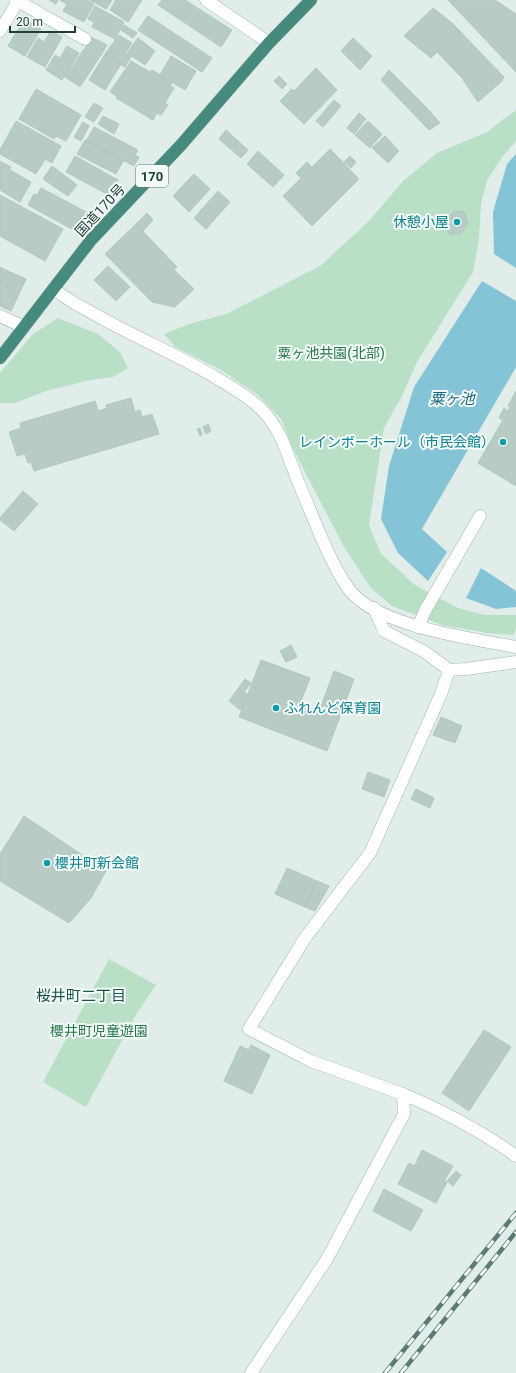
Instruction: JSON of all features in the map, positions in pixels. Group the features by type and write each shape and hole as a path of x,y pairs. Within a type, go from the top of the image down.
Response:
{"highway":[{"name":"国道170号","path":"0,358 91,240 182,145 269,43 311,0"}],"street":[{"path":"206,0 269,43"},
{"path":"0,31 17,1 85,39"},
{"path":"54,289 63,297 237,390 261,409 275,428 324,543 349,589 361,601 418,627 458,637 516,647"},
{"path":"0,316 24,327"},
{"path":"418,627 480,516"},
{"path":"374,608 384,631 425,652 450,670 516,662"},
{"path":"450,670 441,694 370,853 305,938 249,1029 311,1062 403,1094 426,1104 489,1136 516,1156"},
{"path":"251,1373 327,1259 404,1114 403,1094"}],"green space":[{"name":"粟ヶ池共園(北部)","path":"516,110 516,141 503,156 487,180 481,204 479,239 473,272 417,362 402,396 384,428 369,525 381,554 415,585 458,608 485,615 516,615 516,629 513,635 487,633 442,625 392,606 370,587 343,545 292,447 281,419 258,395 221,370 175,347 164,334 189,324 226,314 320,266 367,223 403,181 437,153 487,132"},
{"path":"58,318 98,334 120,352 128,368 113,377 90,380 46,391 15,403 0,403 0,373 33,334"},
{"name":"櫻井町児童遊園","path":"109,959 156,985 137,1013 86,1107 43,1082"}],"water":[{"path":"516,154 516,268 494,254 493,212 507,164"},
{"name":"粟ヶ池","path":"482,281 516,301 516,367 422,529 447,552 428,581 398,553 381,519 389,466 414,387"},
{"path":"481,568 516,591 516,607 496,609 466,598"}],"building":[{"path":"49,0 58,0 56,4"},
{"path":"60,0 87,0 94,4 84,22 63,11 67,4"},
{"path":"90,0 112,0 106,9"},
{"path":"116,0 142,0 128,22 110,10"},
{"path":"162,0 185,0 232,30 221,47 158,5"},
{"path":"448,0 495,0 516,14 516,72"},
{"path":"95,6 124,22 115,39 92,27 94,22 88,19"},
{"path":"433,8 452,23 504,77 501,82 478,102 462,78 437,52 431,58 404,36"},
{"path":"148,16 212,58 202,72 138,30"},
{"path":"24,19 41,29 25,56 8,46"},
{"path":"124,25 137,33 133,38 121,30"},
{"path":"51,31 62,37 45,67 27,57 38,38 44,42"},
{"path":"119,35 132,43 125,53 131,57 125,67 105,54"},
{"path":"91,37 107,45 100,57 85,49"},
{"path":"138,38 155,51 145,65 127,53"},
{"path":"353,38 372,56 360,70 341,51"},
{"path":"67,46 79,53 62,80 46,70 55,55 60,58"},
{"path":"84,49 99,58 80,87 65,77"},
{"path":"105,54 121,64 105,90 89,80"},
{"path":"171,56 196,71 185,90 160,75"},
{"path":"131,61 150,72 152,70 172,82 170,86 174,88 165,103 168,105 161,115 157,113 153,120 116,98 117,96 110,92"},
{"path":"316,68 337,90 304,124 280,101 292,89 294,91"},
{"path":"389,70 440,123 429,130 381,80"},
{"path":"279,76 287,84 282,89 274,81"},
{"path":"36,89 81,115 66,141 56,136 54,139 19,119"},
{"path":"334,100 341,106 323,127 316,121"},
{"path":"94,103 103,108 94,122 85,117"},
{"path":"359,113 366,119 354,134 347,128"},
{"path":"103,116 119,124 114,134 98,124"},
{"path":"16,121 61,146 52,163 45,159 36,174 0,154 0,150"},
{"path":"368,121 382,134 370,148 355,135"},
{"path":"83,122 89,126 81,141 74,137"},
{"path":"94,127 138,150 135,155 139,157 134,166 86,141"},
{"path":"226,130 248,150 241,158 219,139"},
{"path":"385,136 399,151 388,163 372,148"},
{"path":"85,140 123,161 116,174 77,154"},
{"path":"330,149 359,179 312,226 283,196 301,178 296,173 307,162 312,167"},
{"path":"258,151 284,175 273,187 247,164"},
{"path":"75,156 118,180 109,195 66,172"},
{"path":"350,156 356,162 351,168 344,162"},
{"path":"0,161 11,167 10,170 31,182 20,202 0,190"},
{"path":"52,166 77,185 68,196 43,179"},
{"path":"194,174 210,189 189,212 173,196"},
{"path":"41,188 88,213 77,232 28,205 34,194 37,195"},
{"path":"218,191 230,202 206,229 194,218"},
{"path":"0,195 63,229 45,261 0,236"},
{"name":"休憩小屋","path":"464,211 468,223 462,233 450,235 445,221 453,212"},
{"path":"147,213 153,220 143,231 136,224"},
{"path":"136,224 177,267 174,270 194,289 175,307 152,302 105,254"},
{"path":"108,266 130,287 116,301 94,280"},
{"path":"0,267 8,271 0,285"},
{"path":"8,271 26,279 11,311 0,306 0,285"},
{"name":"レインボーホール（市民会館）","path":"516,391 516,486 478,463 503,420 499,418 504,408 508,411 510,407 508,406"},
{"path":"131,398 135,412 140,410 142,417 152,414 159,434 34,471 31,462 28,463 25,454 17,456 9,432 21,428 20,423 95,401 98,411 107,408 106,405"},
{"path":"208,424 211,431 206,434 203,427"},
{"path":"200,428 202,435 200,436 197,429"},
{"path":"23,491 38,504 14,531 0,520 0,518"},
{"path":"291,645 297,657 286,662 280,651"},
{"name":"ふれんど保育園","path":"261,660 310,678 300,704 319,712 334,671 354,679 327,751 239,717"},
{"path":"245,679 251,683 234,705 229,701"},
{"path":"244,692 247,694 241,710 235,706"},
{"path":"441,717 462,726 455,743 433,735"},
{"path":"368,772 390,780 384,797 362,789"},
{"path":"416,789 434,798 430,808 411,799"},
{"name":"櫻井町新会館","path":"24,816 106,871 91,898 69,923 0,881 0,854"},
{"path":"287,868 317,881 305,907 275,894"},
{"path":"317,881 329,886 315,911 305,907"},
{"path":"484,1030 511,1047 469,1111 442,1093"},
{"path":"251,1045 270,1055 252,1094 224,1081 240,1046 249,1050"},
{"path":"422,1150 453,1166 445,1180 415,1165"},
{"path":"409,1163 447,1182 436,1203 398,1184"},
{"path":"456,1171 461,1175 453,1186 447,1181"},
{"path":"384,1189 423,1210 411,1231 373,1211"}],"railway":[{"path":"385,1373 516,1213"},
{"path":"401,1373 516,1232"}],"place":[{"name":"休憩小屋","path":"457,222"},
{"name":"レインボーホール（市民会館）","path":"503,442"},
{"name":"ふれんど保育園","path":"276,708"},
{"name":"櫻井町新会館","path":"47,863"}],"district":[{"name":"桜井町二丁目","path":"81,996"}]}
